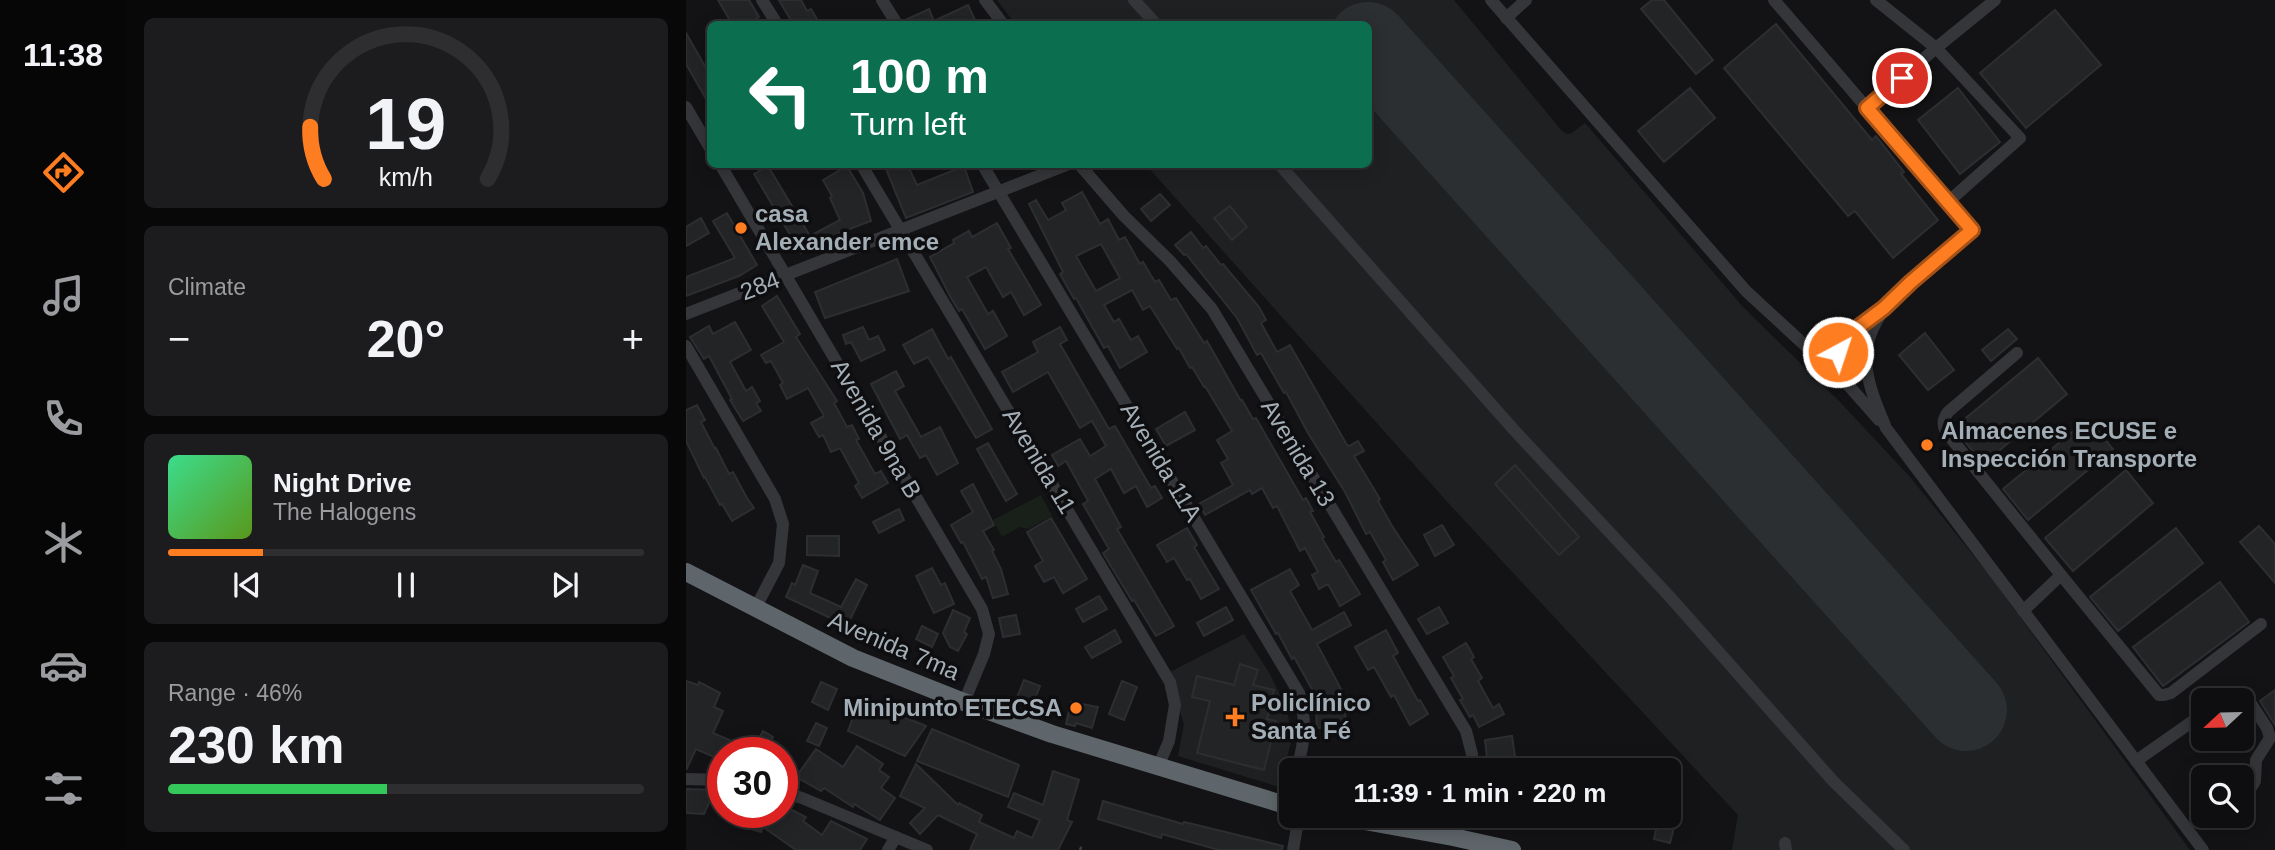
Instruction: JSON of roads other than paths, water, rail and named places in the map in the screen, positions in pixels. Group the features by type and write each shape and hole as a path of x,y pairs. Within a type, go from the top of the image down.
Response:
{"highway":[{"name":"Avenida 7ma","path":"686,572 853,658 964,702 1052,734 1279,800"},
{"path":"1404,828 1512,850"}],"street":[{"path":"762,0 775,21"},
{"path":"882,0 895,21"},
{"path":"985,0 1001,21"},
{"path":"1134,0 1153,21"},
{"path":"1491,0 1746,291 1849,386 1885,428 2203,850"},
{"path":"1506,18 1526,0"},
{"path":"1774,0 1972,230 1884,308 1844,338 1838,352 1849,386"},
{"path":"1876,0 1936,48 2020,138 1948,202"},
{"path":"1867,108 1994,0"},
{"path":"686,107 707,143"},
{"name":"Avenida 9na B","path":"722,168 982,609 989,634 984,654 964,702"},
{"name":"Avenida 11","path":"863,168 1170,682 1175,705 1168,741 1158,767"},
{"name":"Avenida 11A","path":"984,168 1298,693 1305,718 1300,758"},
{"name":"284","path":"686,314 1059,168"},
{"name":"Avenida 13","path":"1082,168 1212,309 1466,731 1472,758"},
{"path":"1283,168 1496,410 1670,597 1833,781 1904,850"},
{"path":"1884,308 1871,333 1866,359 1871,392 1885,428"},
{"path":"686,346 775,499 783,524 779,563 755,609"},
{"path":"2017,353 1948,412 1943,426 2159,695 2171,693 2261,624"},
{"path":"2022,611 2061,575"},
{"path":"2254,709 2269,733 2268,743 2256,760 2254,783"},
{"path":"2136,761 2191,722"},
{"path":"686,779 707,780"},
{"path":"798,797 927,850"},
{"path":"1293,828 1293,850"},
{"path":"1453,837 1456,828"},
{"path":"888,850 896,837"}],"place":[{"name":"casa Alexander emce","path":"741,228"},
{"name":"Almacenes ECUSE e Inspección Transporte","path":"1927,445"},
{"name":"Minipunto ETECSA","path":"1076,708"},
{"name":"Policlínico Santa Fé","path":"1235,717"}]}
